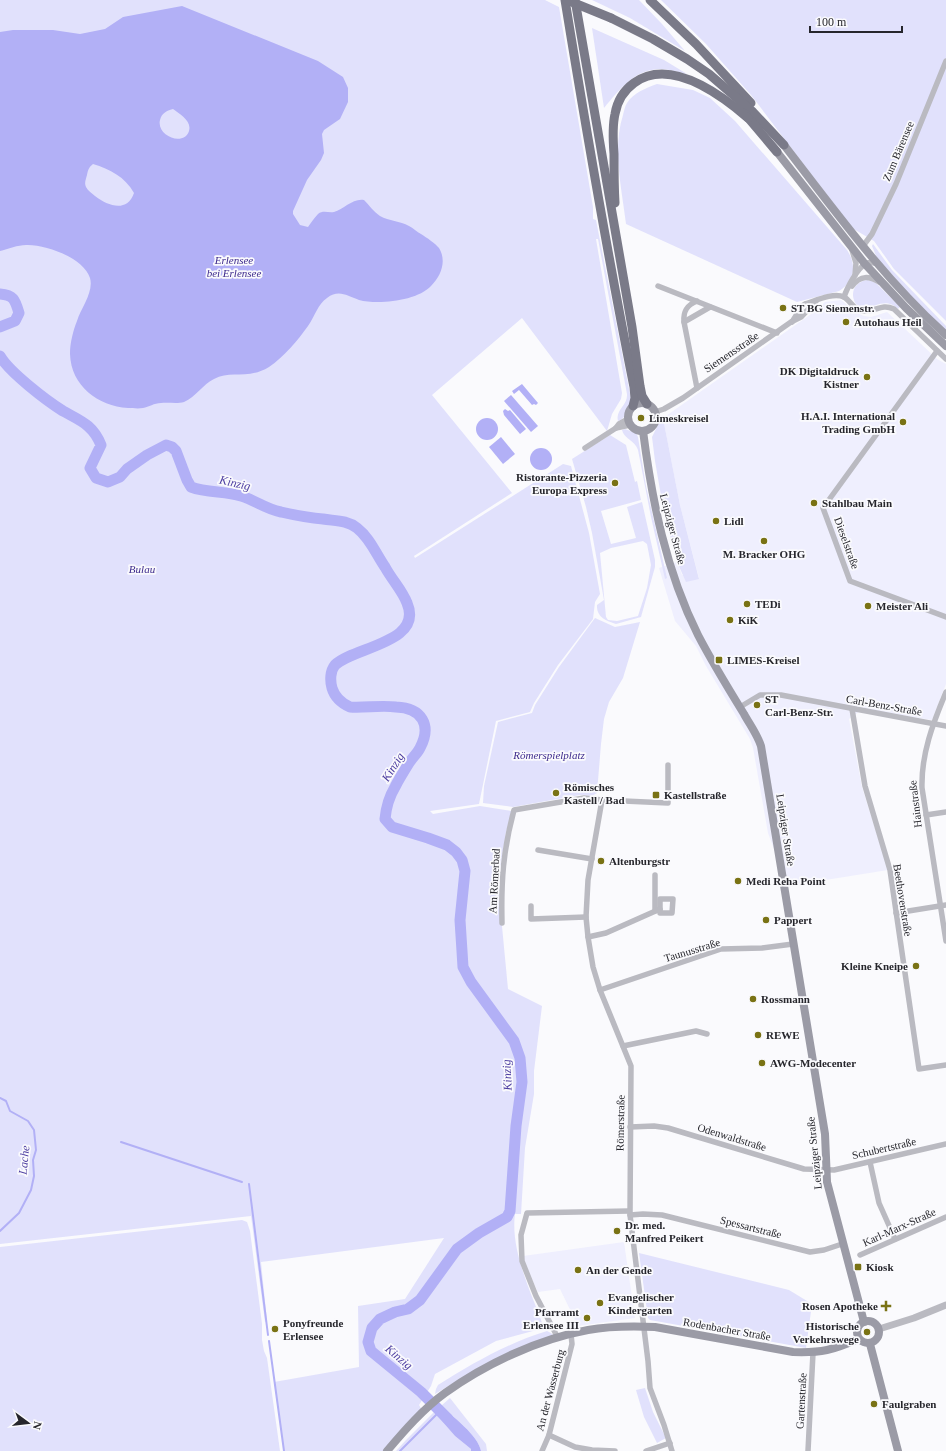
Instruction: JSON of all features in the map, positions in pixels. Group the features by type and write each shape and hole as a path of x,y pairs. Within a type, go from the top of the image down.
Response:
{"highway":[{"path":"566,0 611,18 653,39 697,66 738,98 784,144"},
{"path":"566,0 586,127 616,299 634,387 634,406"},
{"path":"575,0 632,327 641,391 647,404"},
{"path":"650,0 730,79 784,144"},
{"path":"670,50 732,100 776,152"},
{"path":"617,242 614,186 614,124 620,98 628,88 649,75 662,74 678,77 695,82 715,92 748,118"}],"main road":[{"path":"784,144 878,264 913,304 946,335"},
{"path":"776,152 865,264 906,308 946,346"},
{"path":"640,403 647,404 652,407 655,412 656,416 654,424 649,429 643,431 635,430 629,422 628,412 640,403"},
{"name":"Leipziger Straße","path":"643,431 651,487 659,527 680,594 705,648 758,737 762,751 825,1134 827,1182 842,1244 864,1322"},
{"path":"868,1321 874,1323 879,1329 879,1336 877,1340 870,1344 863,1343 858,1339 857,1329 861,1323 868,1321"},
{"name":"Rodenbacher Straße","path":"387,1451 422,1414 445,1394 502,1360 530,1347 571,1334 589,1330 632,1326 718,1338 793,1352 813,1352 839,1348 858,1339"},
{"path":"870,1344 898,1451"}],"street":[{"name":"Zum Bärensee","path":"863,246 872,234 896,184 946,60"},
{"path":"848,241 863,246 865,264"},
{"path":"848,241 856,263 854,277"},
{"path":"844,297 854,277 865,264 870,262 878,264"},
{"path":"844,297 856,282 865,277 873,278 885,286"},
{"name":"Siemensstraße","path":"658,286 777,333"},
{"name":"Siemensstraße","path":"655,412 676,402 791,322 802,317 816,300 832,296 844,297"},
{"path":"844,297 856,308 862,311 869,311 884,306 894,309 946,359"},
{"path":"697,301 686,308 684,313 684,322 710,307"},
{"name":"Siemensstraße","path":"684,322 697,388"},
{"name":"Dieselstraße","path":"937,351 823,508 850,581 946,617"},
{"path":"585,448 620,424 629,422"},
{"name":"Hainstraße","path":"946,692 932,724 924,756 922,776 926,815 943,905 946,941"},
{"name":"Carl-Benz-Straße","path":"740,708 760,695 781,695 946,726"},
{"name":"Beethovenstraße","path":"852,709 865,786 890,870 919,1069 946,1065"},
{"path":"602,800 668,803 668,764"},
{"name":"Am Römerbad","path":"502,923 502,870 506,838 514,810 584,798 602,800"},
{"name":"Römerstraße","path":"602,800 588,880 586,917 588,937 591,960 600,990 631,1066 630,1213 650,1388 672,1451"},
{"path":"926,815 946,812"},
{"path":"538,850 592,859"},
{"path":"588,937 606,933 657,910 655,875"},
{"path":"896,913 943,905"},
{"path":"531,906 531,919 586,917"},
{"name":"Taunusstraße","path":"600,990 721,949 762,948 793,944"},
{"path":"623,1046 696,1031 708,1034"},
{"name":"Odenwaldstraße","path":"630,1127 654,1126 668,1128 804,1169 827,1170"},
{"name":"Schubertstraße","path":"827,1170 870,1162 946,1144"},
{"path":"870,1162 879,1203 895,1239"},
{"path":"558,1338 536,1296 522,1261 520,1235 527,1213 630,1213"},
{"name":"Spessartstraße","path":"630,1213 662,1215 810,1252 824,1250 842,1244"},
{"name":"Karl-Marx-Straße","path":"860,1255 946,1217"},
{"path":"879,1329 914,1318 946,1305"},
{"name":"An der Wasserburg","path":"542,1451 549,1435 572,1344 571,1334"},
{"name":"Gartenstraße","path":"808,1451 813,1352"},
{"path":"549,1435 575,1447 592,1450 615,1451"},
{"path":"646,1451 670,1443"}],"shaded area":[{"path":"841,300 857,313 864,316 871,317 887,312 937,359 946,364 946,684 932,720 863,709 849,719 862,787 888,870 788,886 768,833 753,748 750,739 706,666 696,646 675,621 659,568 677,562 682,575 699,578 680,505 663,418 814,312 825,302"},
{"path":"624,1242 635,1318 578,1326 560,1289 538,1292 523,1261 523,1256"}],"green space":[{"name":"Erlensee bei Erlensee","path":"0,0 545,0 559,7 593,207 593,219 596,220 632,404 625,416 618,421 618,414 626,401 627,394 598,239 596,239 622,393 621,399 612,414 607,431 522,318 432,395 512,493 414,556 415,558 563,464 571,466 589,533 600,594 595,602 593,619 558,665 530,712 496,721 479,804 430,811 433,814 480,806 512,811 506,832 500,869 499,895 508,989 542,1006 534,1071 534,1094 525,1148 521,1214 515,1214 514,1228 523,1272 544,1328 496,1341 435,1374 431,1386 419,1405 422,1410 383,1451 284,1451 274,1382 359,1367 358,1306 405,1299 444,1238 261,1262 267,1321 265,1322 251,1216 0,1244"},
{"path":"592,0 639,0 685,51 630,18"},
{"path":"661,0 946,0 946,321 894,269 874,241 852,228 751,95 706,44"},
{"path":"592,28 664,60 687,74 659,69 642,73 621,88 604,108"},
{"path":"657,84 693,90 710,98 735,121 847,250 852,261 853,272 851,278 844,287 839,291 797,302 626,224 618,156 620,128 625,107 630,99 640,91"},
{"path":"873,244 892,270 946,326 946,331 915,301 877,258 872,246"},
{"path":"868,280 875,282 900,307 898,309 887,303 867,307 861,307 856,304 853,296 854,288 863,281"},
{"path":"663,418 680,505 699,579 686,582 677,562 664,513 655,461 652,437"},
{"path":"625,429 636,433 638,437 646,486 667,578 665,579 638,450 635,444 623,433 622,430"},
{"path":"610,435 626,445 641,500 601,511 611,544 636,538 627,507 642,502 655,560 655,567 641,617 616,624 605,620 598,613 597,605 604,600 592,533 572,459","holes":["643,541 647,544 651,565 647,588 638,616 617,621 608,620 606,617 600,553 611,548"]},
{"name":"Römerspielplatz","path":"595,618 615,627 640,622 623,678 609,702 604,719 597,793 592,796 580,795 513,807 483,803 484,786 498,722 532,713 535,705 559,667"},
{"path":"242,1220 247,1222 250,1231 262,1324 262,1340 267,1358 280,1451 0,1451 0,1247"},
{"path":"639,1253 789,1290 812,1304 806,1348 650,1320 648,1318"},
{"path":"547,1331 553,1335 472,1372 435,1394 438,1385 478,1361 518,1341"},
{"path":"645,1388 653,1412 666,1438 657,1443 644,1417 636,1390"},
{"path":"450,1398 486,1444 487,1451 481,1451 479,1445 470,1433 441,1406"},
{"path":"434,1412 455,1436 471,1449 471,1451 396,1451 406,1440"}],"water":[{"path":"182,6 318,61 343,77 348,88 348,102 340,119 324,130 322,134 324,153 307,180 293,214 300,225 308,227 320,213 338,211 352,202 364,200 380,216 409,226 439,248 443,258 443,263 438,278 435,282 425,291 417,295 386,302 359,300 343,294 331,295 321,304 308,326 295,342 269,367 254,373 220,376 210,381 184,402 158,403 141,408 128,408 106,403 88,392 75,376 70,354 74,329 90,289 90,278 86,271 80,264 72,259 43,247 23,245 0,251 0,32 13,30 53,30 80,34 105,29 123,17","holes":["173,109 185,118 189,124 189,131 186,136 182,138 171,138 162,131 160,126 160,120 163,114","93,164 111,171 126,182 134,193 127,203 117,206 111,205 100,200 88,190 85,186 85,181 89,169"]},
{"path":"522,384 538,403 536,405 532,405 519,390 514,394 512,391"},
{"path":"511,395 538,426 531,432 504,401"},
{"path":"505,409 508,411 510,410 526,429 520,434 504,415 503,411"},
{"path":"487,418 495,421 498,429 495,437 487,440 479,437 476,429 479,421"},
{"path":"501,437 515,454 503,464 489,447"},
{"path":"541,448 549,451 552,459 549,467 541,470 533,467 530,459 533,451"},
{"path":"441,1406 470,1433 479,1445 481,1451 471,1451 471,1449 455,1436 434,1412"}],"waterway":[{"name":"Kinzig","path":"0,294 11,297 19,313 15,321 0,327"},
{"name":"Kinzig","path":"0,356 11,370 29,386 63,411 86,424 98,438 101,445 90,468 96,478 108,482 120,477 127,469 147,455 166,445 172,447 176,451 191,487 241,496 270,509 281,512 341,521 353,525 362,532 369,541 407,603 410,616 405,627 396,635 384,642 356,653 335,665 331,676 332,688 339,700 350,707 390,706 405,708 418,714 425,725 425,732 419,750 409,763 393,791 388,803 385,819 392,827 447,845 456,852 462,860 465,871 460,920 463,967 471,982 514,1041 520,1058 522,1082 516,1126 510,1211 507,1217 479,1233 457,1249 420,1300 408,1309 395,1312 380,1319 372,1328 368,1342 371,1351 421,1392 448,1419"},
{"name":"Lache","path":"0,1098 6,1101 10,1111 28,1121 34,1130 36,1150 33,1160 34,1176 31,1190 19,1213 0,1231"},
{"path":"121,1142 242,1182"},
{"path":"249,1184 268,1335"},
{"path":"269,1341 284,1451"},
{"path":"400,1451 437,1414"}],"place":[{"name":"ST BG Siemenstr.","path":"783,308"},
{"name":"Autohaus Heil","path":"846,322"},
{"name":"DK Digitaldruck Kistner","path":"867,377"},
{"name":"Limeskreisel","path":"641,418"},
{"name":"H.A.I. International Trading GmbH","path":"903,422"},
{"name":"Ristorante-Pizzeria Europa Express","path":"615,483"},
{"name":"Stahlbau Main","path":"814,503"},
{"name":"Lidl","path":"716,521"},
{"name":"M. Bracker OHG","path":"764,541"},
{"name":"TEDi","path":"747,604"},
{"name":"Meister Ali","path":"868,606"},
{"name":"KiK","path":"730,620"},
{"name":"LIMES-Kreisel","path":"719,660"},
{"name":"ST Carl-Benz-Str.","path":"757,705"},
{"name":"Römisches Kastell / Bad","path":"556,793"},
{"name":"Kastellstraße","path":"656,795"},
{"name":"Altenburgstr","path":"601,861"},
{"name":"Medi Reha Point","path":"738,881"},
{"name":"Pappert","path":"766,920"},
{"name":"Kleine Kneipe","path":"916,966"},
{"name":"Rossmann","path":"753,999"},
{"name":"REWE","path":"758,1035"},
{"name":"AWG-Modecenter","path":"762,1063"},
{"name":"Dr. med. Manfred Peikert","path":"617,1231"},
{"name":"Kiosk","path":"858,1267"},
{"name":"An der Gende","path":"578,1270"},
{"name":"Evangelischer Kindergarten","path":"600,1303"},
{"name":"Rosen Apotheke","path":"886,1306"},
{"name":"Pfarramt Erlensee III","path":"587,1318"},
{"name":"Ponyfreunde Erlensee","path":"275,1329"},
{"name":"Historische Verkehrswege","path":"867,1332"},
{"name":"Faulgraben","path":"874,1404"}],"park label":[{"name":"Bulau","path":"142,569"}]}
